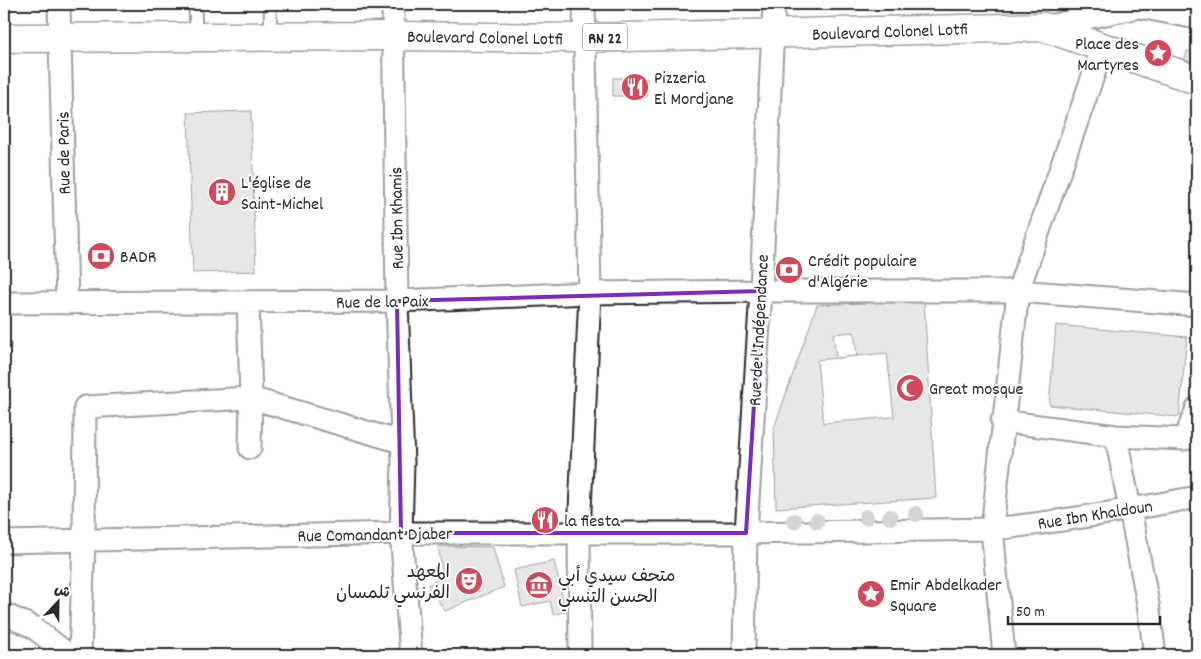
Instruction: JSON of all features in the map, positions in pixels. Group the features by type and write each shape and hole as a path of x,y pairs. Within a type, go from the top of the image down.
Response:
{"main road":[{"name":"Boulevard Colonel Lotfi","path":"4,38 196,36 585,38 1044,27 1197,80"}],"street":[{"name":"Rue de Paris","path":"59,4 67,303"},
{"name":"Rue Ibn Khamis","path":"393,4 397,301 402,452"},
{"path":"580,655 579,532 590,293 584,4"},
{"name":"Rue de l'Indépendance","path":"744,655 746,533 761,291 774,4"},
{"path":"1044,27 1135,5 1197,18"},
{"path":"1004,655 992,529 1002,421 1018,291 1103,48"},
{"name":"Rue de la Paix","path":"4,303 397,301 590,293 1018,291 1197,305"},
{"path":"248,302 251,398 250,448"},
{"path":"80,655 84,540 84,408 251,398 402,452 401,533 411,655"},
{"path":"1002,421 1116,436 1185,439 1197,408"},
{"path":"1116,436 1148,604 1155,655"},
{"name":"Rue Ibn Khaldoun","path":"746,533 992,529 1131,510 1197,497"},
{"name":"Rue Comandant Djaber","path":"4,542 401,533 746,533"},
{"path":"4,614 33,627 69,655"}],"lane":[{"path":"195,4 196,36"},
{"path":"270,4 271,36"}],"highlighted area":[{"path":"761,291 746,533 401,533 397,301"}],"building":[{"path":"1187,51 1197,54 1194,64 1184,61"},
{"path":"613,78 624,78 623,96 613,96"},
{"name":"Pizzeria El Mordjane","path":"624,78 647,78 647,97 623,96"},
{"name":"L'église de Saint-Michel","path":"251,111 256,271 193,273 188,113"},
{"name":"Great mosque","path":"924,300 936,498 776,508 774,428 817,305","holes":["887,353 894,417 823,423 817,360"]},
{"path":"1056,325 1187,337 1179,417 1049,405"},
{"path":"854,332 857,356 836,358 833,334"},
{"name":"المعهد الفرنسي تلمسان","path":"438,546 493,547 504,587 445,611 428,585 443,576"},
{"name":"متحف سيدي أبي الحسن التنسي","path":"554,561 566,612 553,614 550,601 522,607 514,570"}],"place":[{"name":"Place des Martyres","path":"1158,53"},
{"name":"Pizzeria El Mordjane","path":"635,87"},
{"name":"L'église de Saint-Michel","path":"222,192"},
{"name":"BADR","path":"101,256"},
{"name":"Crédit populaire d'Algérie","path":"789,270"},
{"name":"Great mosque","path":"910,388"},
{"name":"la fiesta","path":"545,520"},
{"name":"المعهد الفرنسي تلمسان","path":"469,581"},
{"name":"متحف سيدي أبي الحسن التنسي","path":"539,585"},
{"name":"Emir Abdelkader Square","path":"871,594"}]}
